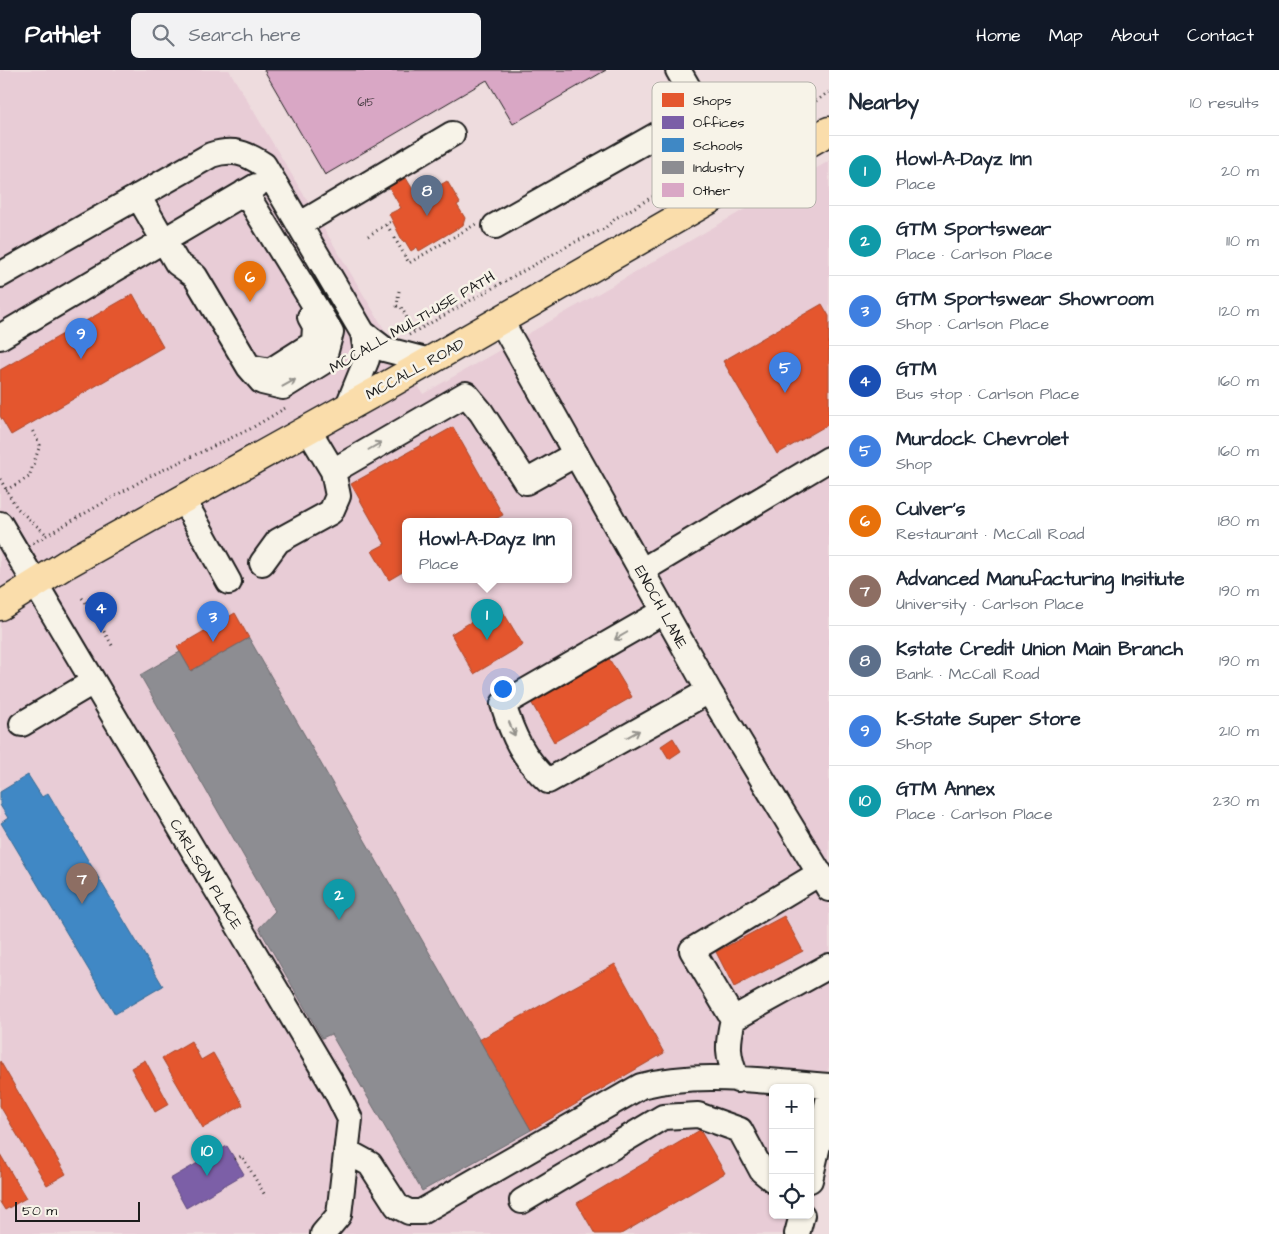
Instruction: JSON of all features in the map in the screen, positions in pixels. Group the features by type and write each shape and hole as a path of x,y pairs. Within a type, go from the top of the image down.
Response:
{"main road":[{"name":"MCCALL ROAD","path":"816,139 829,131"},
{"name":"MCCALL ROAD","path":"0,606 183,499 501,321 696,208"}],"street":[{"path":"678,70 685,82"},
{"path":"299,225 452,134"},
{"path":"488,223 652,136"},
{"path":"0,275 211,155 236,151 250,156 264,165 363,333 367,359 347,408"},
{"path":"0,337 163,240 251,189 262,221 331,332 323,362 283,387 262,382 249,367 195,276 177,263 163,240 138,196"},
{"name":"ENOCH LANE","path":"501,321 663,612 824,881"},
{"path":"363,333 384,348 430,361"},
{"path":"333,471 466,394 526,482 576,454"},
{"path":"262,564 278,541 331,512 338,496 333,471 308,429"},
{"path":"641,571 829,459"},
{"path":"183,499 229,582"},
{"name":"CARLSON PLACE","path":"0,524 336,1089 350,1119 339,1215 323,1234"},
{"path":"663,612 503,704 511,728 531,765 548,781 709,691"},
{"path":"22,724 93,682"},
{"path":"737,1080 728,1060 728,1042 733,1019 692,950 824,881"},
{"path":"733,1019 829,966"},
{"path":"346,1151 370,1164 397,1206 410,1212 420,1212 641,1086 664,1080 705,1078 829,1086"},
{"path":"811,1174 829,1097"},
{"path":"522,1201 663,1117 698,1115 740,1130 762,1171 769,1177"},
{"path":"797,1234 801,1219"}],"path":[{"name":"MCCALL MULTI-USE PATH","path":"816,101 829,92"},
{"name":"MCCALL MULTI-USE PATH","path":"384,348 573,243 604,229 616,218 652,197"},
{"path":"368,236 392,221"},
{"path":"387,225 409,263 488,223"},
{"path":"399,291 397,306 401,307 415,332"},
{"path":"16,552 150,476 250,430 292,404"},
{"path":"6,490 28,477 40,444 32,430"},
{"path":"0,479 17,508 47,534"},
{"path":"82,598 91,609 113,647"},
{"path":"235,1159 242,1156 266,1196"}],"shaded area":[{"path":"0,70 229,70 423,394 747,208 816,208 816,168 829,161 829,1066 814,1126 814,1084 769,1084 769,1219 791,1219 787,1234 0,1234"}],"building: Shops":[{"path":"406,178 418,198 447,181 460,203 457,205 465,218 463,225 419,251 417,247 411,251 405,241 403,242 389,214 401,208 389,187"},
{"path":"133,294 163,347 11,435 0,416 0,370"},
{"path":"822,304 829,316 829,424 777,454 723,361"},
{"path":"453,427 503,515 498,518 402,518 402,572 389,580 372,551 385,544 351,484"},
{"path":"499,605 523,645 474,674 451,634"},
{"path":"235,613 249,638 191,671 177,647"},
{"path":"608,657 632,697 554,742 531,702"},
{"path":"673,738 681,751 669,759 661,746"},
{"path":"784,916 803,951 734,987 716,952"},
{"path":"615,964 664,1053 531,1130 479,1040"},
{"path":"191,1041 201,1060 213,1053 243,1105 203,1128 162,1058"},
{"path":"145,1060 169,1104 155,1112 131,1068"},
{"path":"0,1061 66,1174 47,1185 0,1106"},
{"path":"700,1130 725,1173 621,1234 595,1234 577,1203"},
{"path":"0,1154 26,1198 5,1210 0,1202"}],"building: Offices":[{"path":"227,1146 244,1174 186,1208 170,1179"}],"building: Schools":[{"path":"28,775 42,797 48,793 163,986 115,1014 1,823 8,818 0,805 0,792"}],"building: Industry":[{"path":"249,638 531,1130 422,1191 331,1034 322,1038 259,928 275,911 140,675 180,652 191,671"}],"building: Other":[{"path":"264,70 606,70 513,124 487,80 325,175"}],"place":[{"name":"Kstate Credit Union Main Branch","path":"427,216"},
{"name":"Culver's","path":"250,302"},
{"name":"K-State Super Store","path":"81,359"},
{"name":"Murdock Chevrolet","path":"785,393"},
{"name":"GTM","path":"101,633"},
{"name":"Howl-A-Dayz Inn","path":"487,640"},
{"name":"GTM Sportswear Showroom","path":"213,642"},
{"name":"Advanced Manufacturing Insitiute","path":"82,904"},
{"name":"GTM Sportswear","path":"339,920"},
{"name":"GTM Annex","path":"207,1176"}]}
